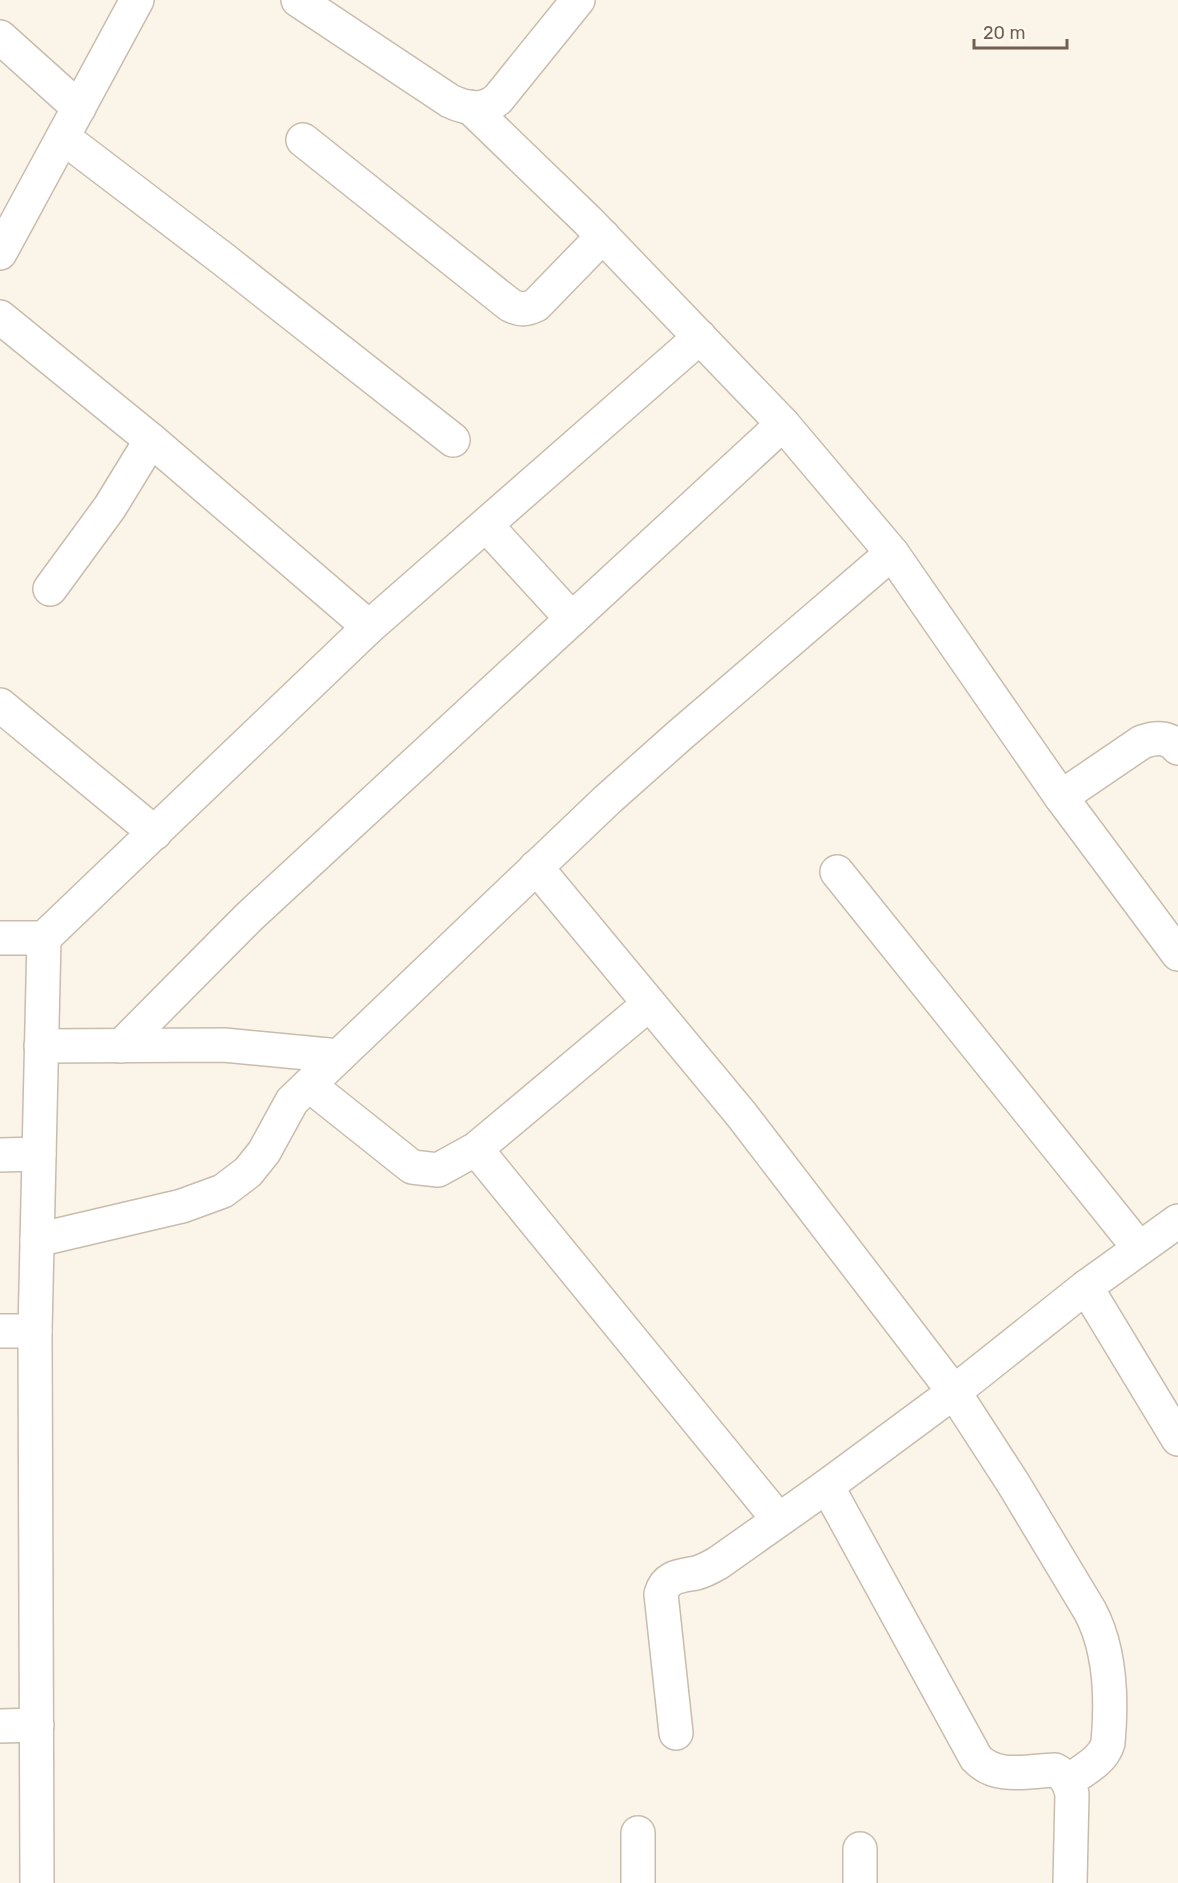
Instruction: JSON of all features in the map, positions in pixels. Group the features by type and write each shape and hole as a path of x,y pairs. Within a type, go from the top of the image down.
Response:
{"street":[{"path":"2,242 64,138 137,0"},
{"path":"298,0 450,101 478,109 498,99 578,0"},
{"path":"0,37 79,108"},
{"path":"470,107 603,236 783,424 892,553 1061,797 1178,954"},
{"path":"64,138 453,440"},
{"path":"303,140 510,305 519,309 528,309 536,305 603,236"},
{"path":"0,317 151,440 369,627"},
{"path":"0,938 44,938 369,627 700,338"},
{"path":"121,1046 249,917 783,424"},
{"path":"50,589 110,507 151,440"},
{"path":"486,525 572,619"},
{"path":"37,1240 182,1206 223,1191 248,1172 264,1152 292,1101 536,867 680,735 892,553"},
{"path":"0,705 155,833"},
{"path":"1061,797 1142,742 1153,738 1173,738"},
{"path":"536,867 741,1114 954,1392 1013,1483 1098,1626 1109,1674 1108,1743 1106,1752 1098,1760 1068,1781"},
{"path":"837,872 1139,1248"},
{"path":"38,1883 35,1331 44,938"},
{"path":"309,1085 412,1167 438,1170 476,1149 650,1004"},
{"path":"41,1046 224,1046 339,1056"},
{"path":"476,1149 778,1520"},
{"path":"0,1155 39,1154"},
{"path":"676,1733 665,1641 662,1594 666,1583 678,1576 698,1572 718,1563 827,1486 954,1392 1086,1287 1178,1221"},
{"path":"1086,1287 1178,1439"},
{"path":"0,1331 35,1331"},
{"path":"827,1486 976,1758 982,1765 999,1773 1055,1770 1068,1781 1072,1794 1070,1883"},
{"path":"0,1726 37,1725"},
{"path":"638,1833 638,1883"},
{"path":"860,1849 860,1883"}]}
